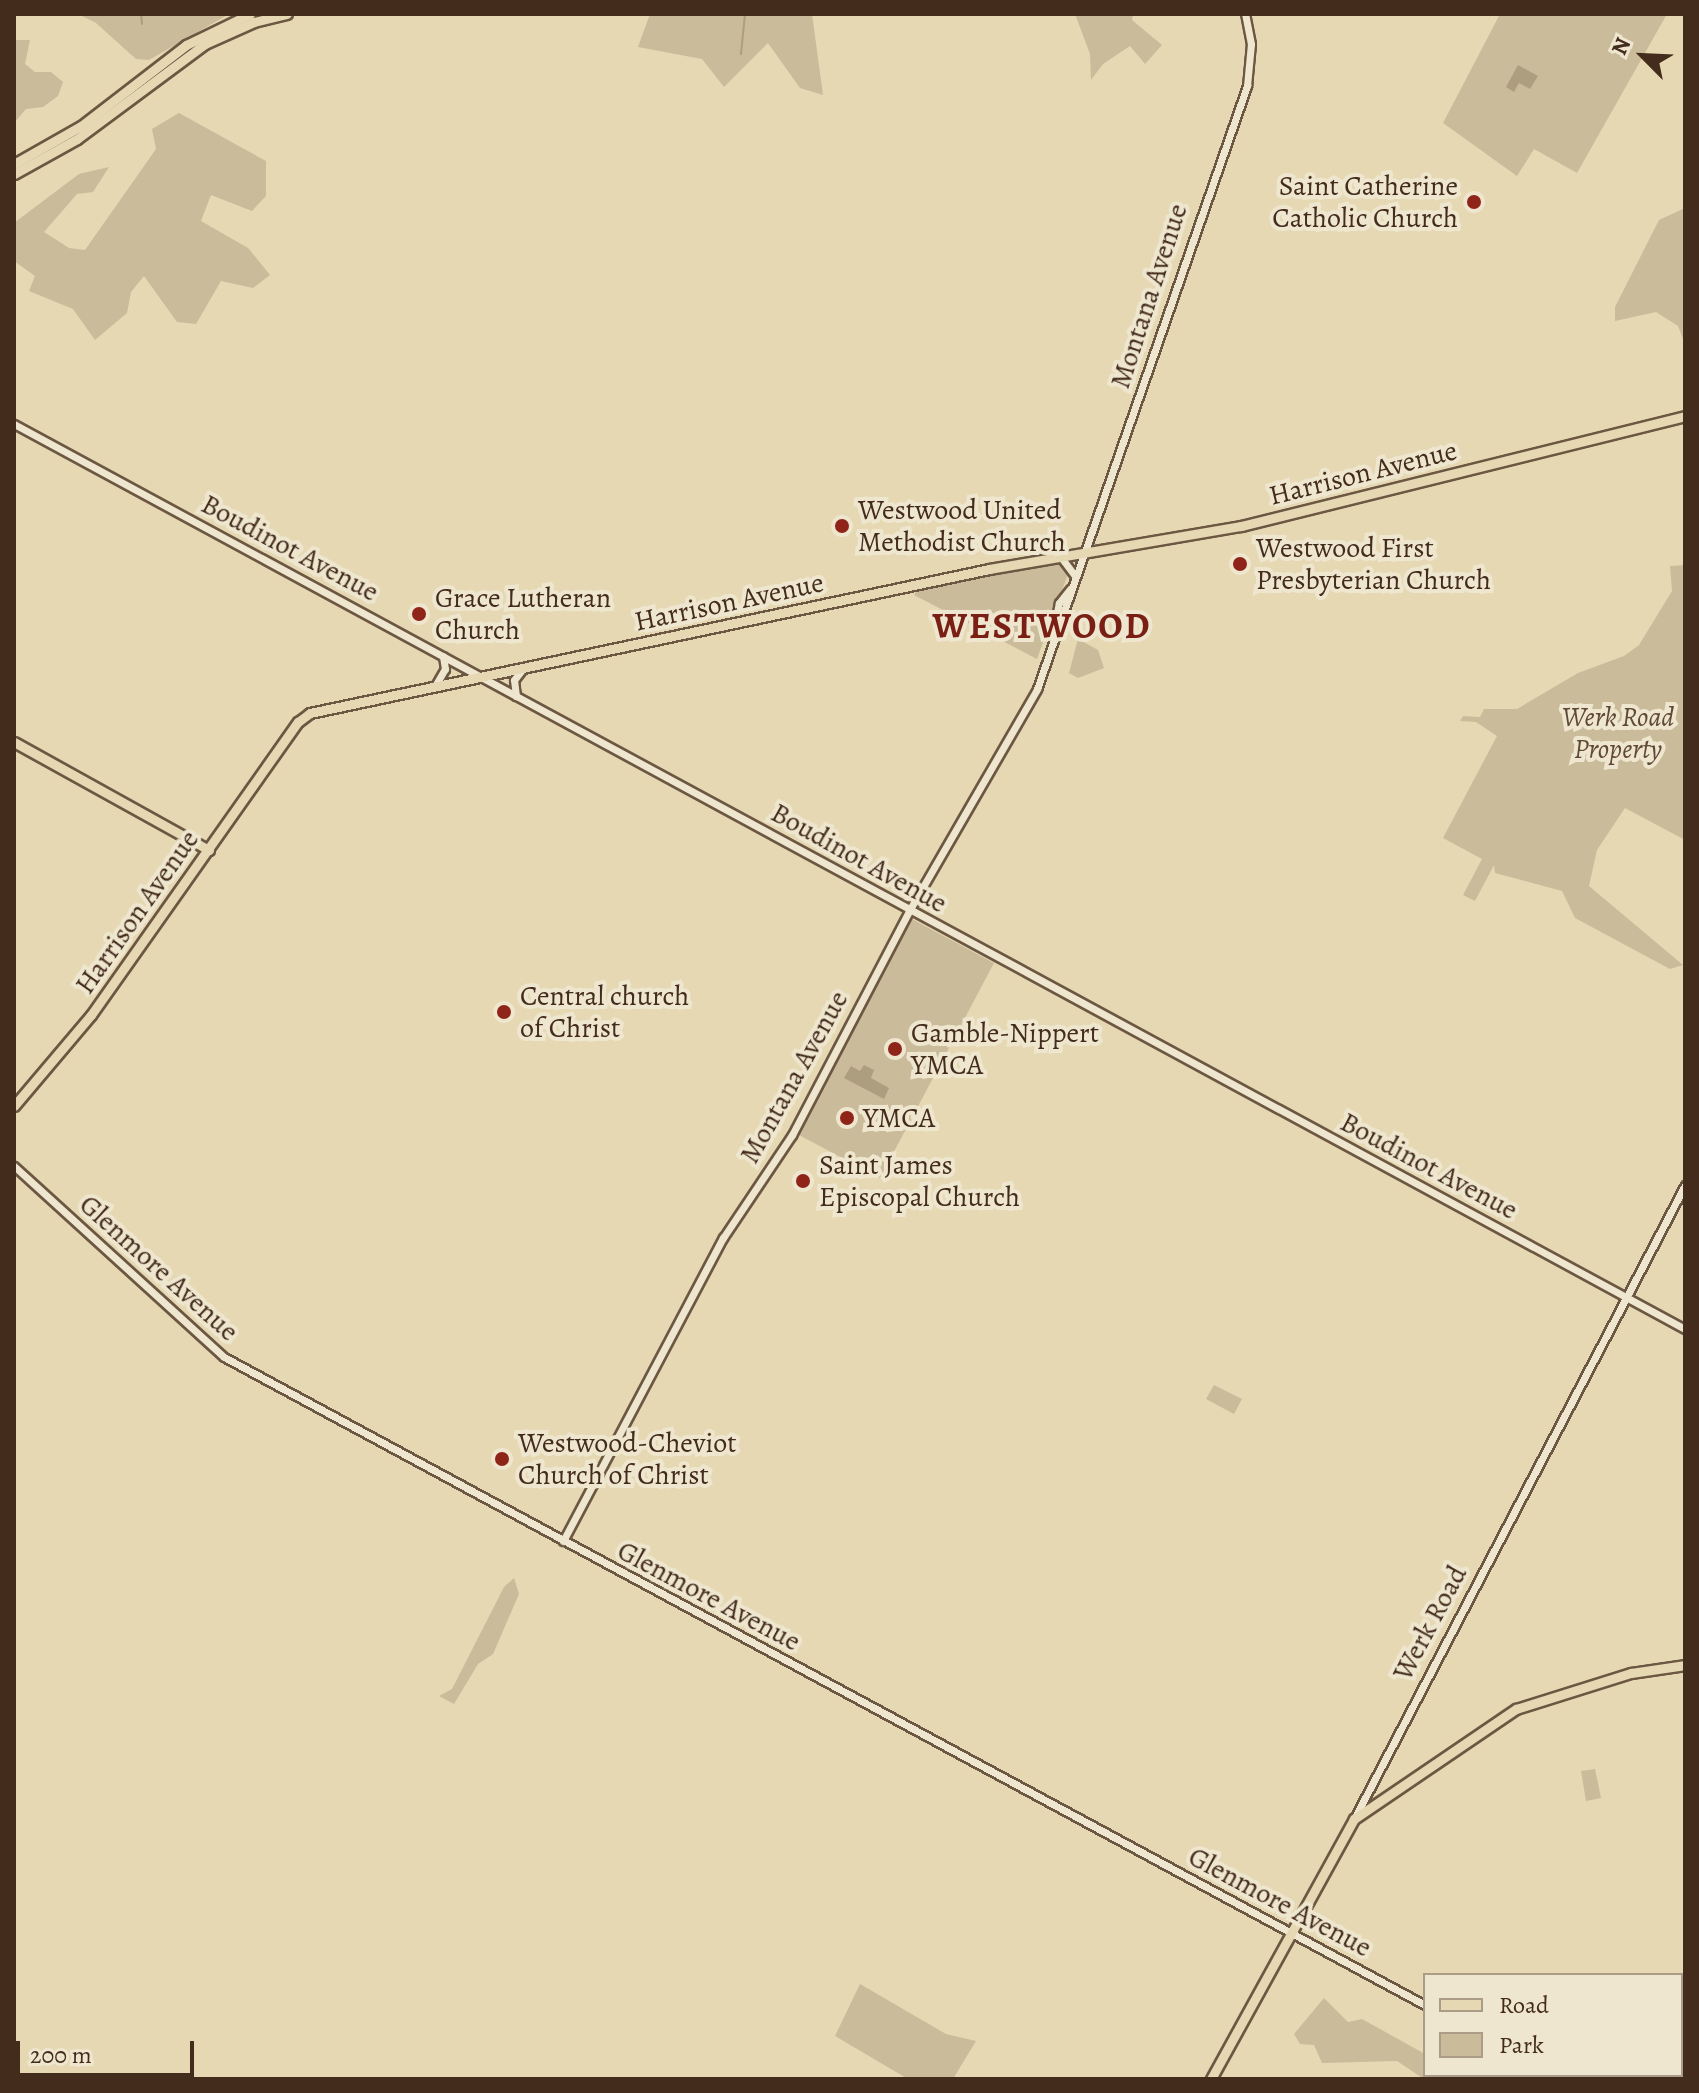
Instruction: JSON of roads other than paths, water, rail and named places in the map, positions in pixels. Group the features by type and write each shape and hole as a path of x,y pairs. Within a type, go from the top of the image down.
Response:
{"main road":[{"path":"14,164 81,126 186,45 250,14"},
{"path":"14,174 72,142 205,44 254,22 287,14"},
{"name":"Harrison Avenue","path":"14,1106 91,1015 305,715 1060,556 1241,526 1685,416"},
{"path":"14,742 209,850"},
{"path":"1354,1819 1516,1709 1631,1673 1685,1665"},
{"name":"Werk Road","path":"1211,2079 1354,1819"}],"street":[{"name":"Montana Avenue","path":"563,1541 723,1238 792,1135 909,911 1033,699 1054,630 1087,552 1188,243 1247,86 1251,58 1245,14"},
{"name":"Boudinot Avenue","path":"14,424 1685,1329"},
{"path":"1060,556 1075,576"},
{"path":"433,688 443,676 443,656"},
{"path":"516,696 514,680 524,667"},
{"name":"Glenmore Avenue","path":"14,1166 224,1357 1423,2004"},
{"name":"Werk Road","path":"1354,1819 1685,1185"}],"waterway":[{"path":"141,14 142,24"},
{"path":"741,54 745,14"}],"place":[{"name":"Saint Catherine Catholic Church","path":"1474,202"},
{"name":"Westwood United Methodist Church","path":"842,526"},
{"name":"Westwood First Presbyterian Church","path":"1240,564"},
{"name":"Grace Lutheran Church","path":"419,614"},
{"name":"Central church of Christ","path":"504,1012"},
{"name":"Gamble-Nippert YMCA","path":"895,1049"},
{"name":"YMCA","path":"847,1118"},
{"name":"Saint James Episcopal Church","path":"803,1181"},
{"name":"Westwood-Cheviot Church of Christ","path":"502,1459"}],"district":[{"name":"WESTWOOD","path":"1042,626"}],"park label":[{"name":"Werk Road Property","path":"1618,733"}]}
